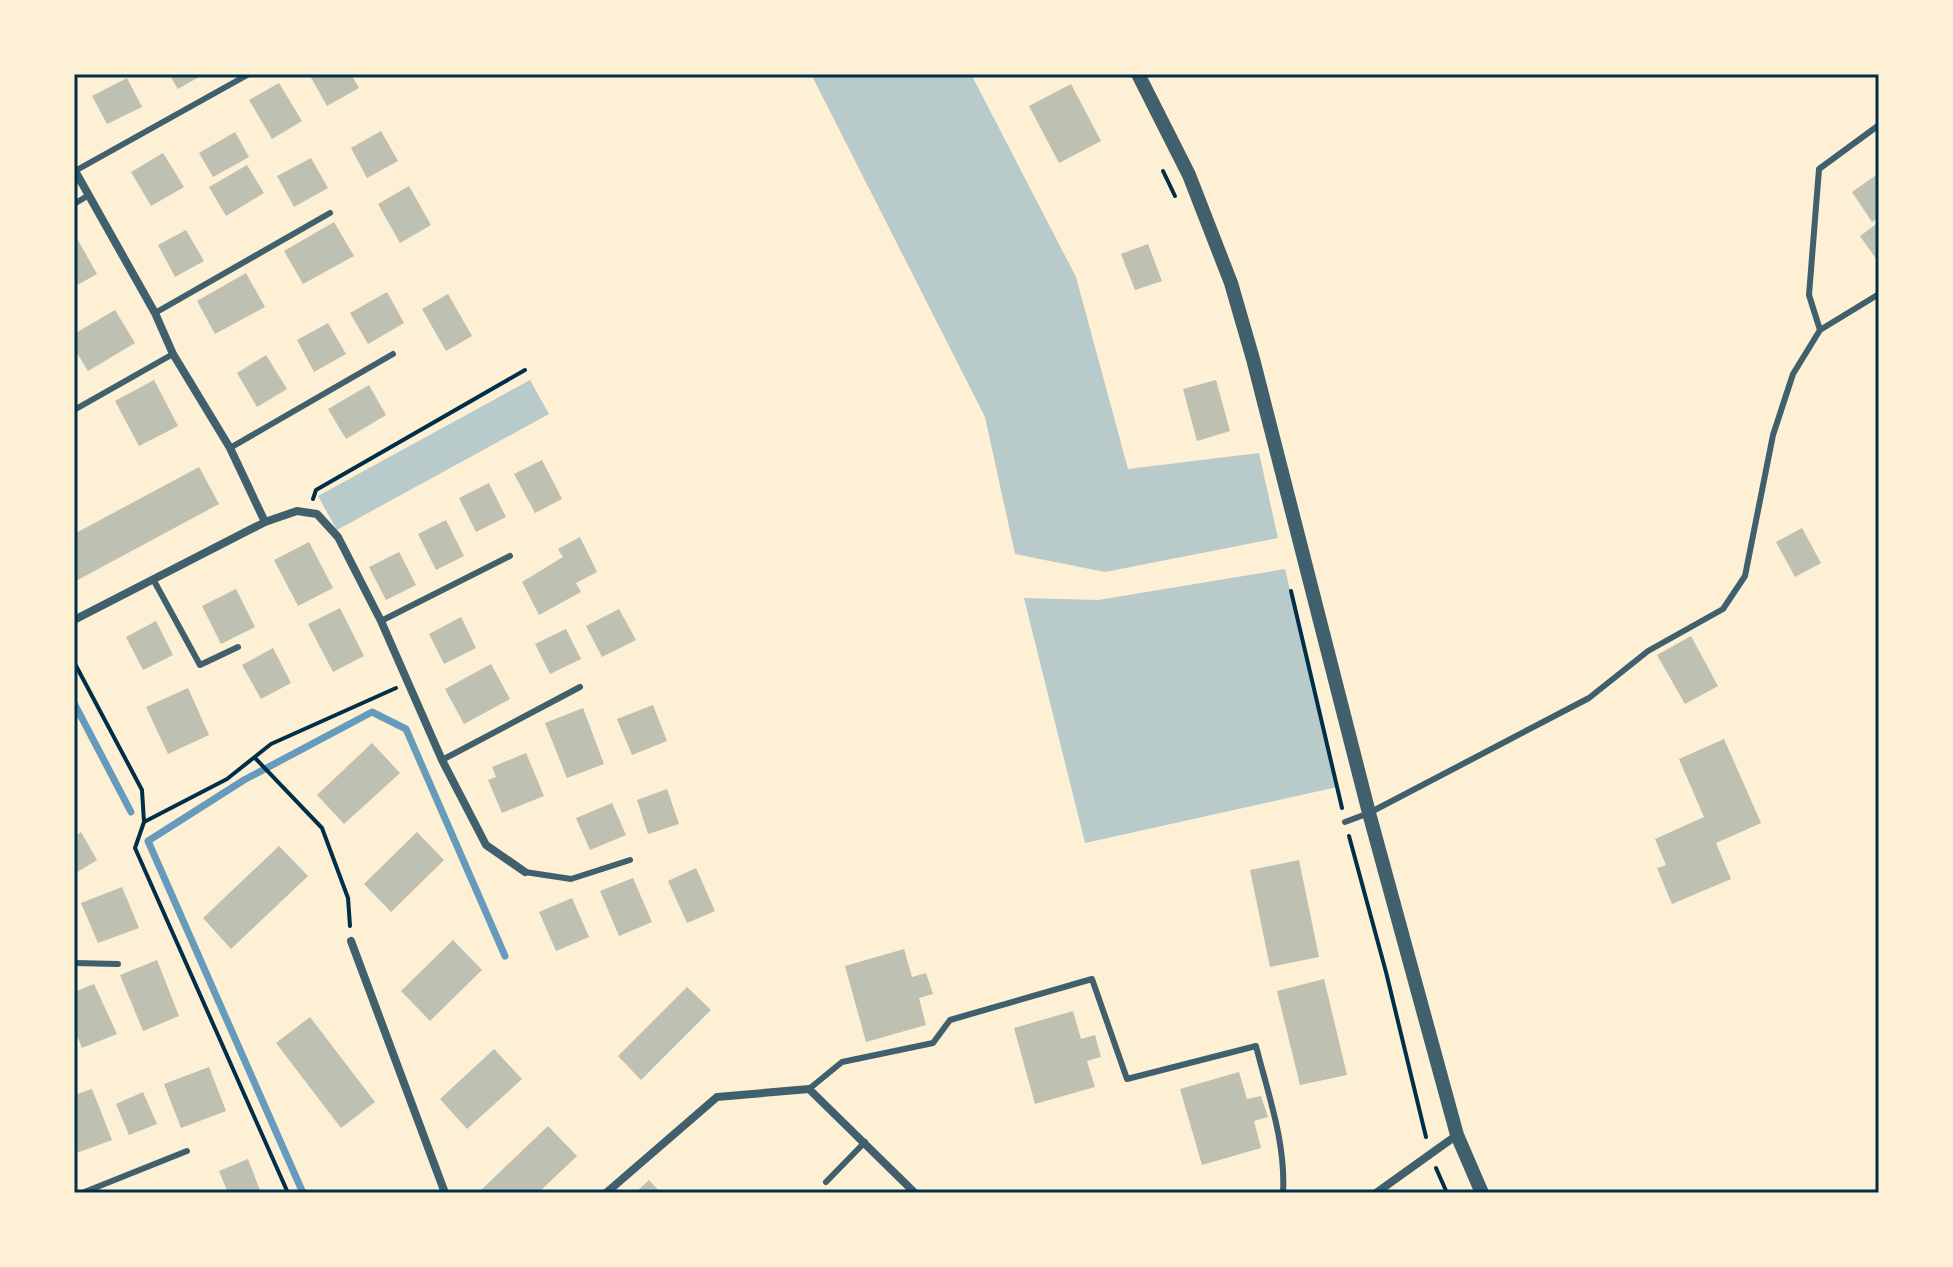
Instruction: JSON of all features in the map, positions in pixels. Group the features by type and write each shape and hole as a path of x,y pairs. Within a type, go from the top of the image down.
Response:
{"street":[{"path":"1138,74 1189,175 1231,283 1369,813 1457,1135 1482,1193"},
{"path":"75,170 155,313 173,354 230,448 265,522"},
{"path":"74,620 265,522 297,511 317,514 338,537 381,621 442,760 486,845 525,872"},
{"path":"351,941 445,1193"},
{"path":"606,1193 717,1097 809,1089 915,1193"},
{"path":"1376,1193 1457,1135"}],"lane":[{"path":"75,170 249,74"},
{"path":"1820,330 1809,295 1819,169 1879,125"},
{"path":"74,204 89,195"},
{"path":"155,313 330,213"},
{"path":"1345,822 1369,813 1589,698 1648,651 1723,609 1745,576 1773,435 1793,374 1820,330 1879,294"},
{"path":"74,410 173,354"},
{"path":"230,448 393,354"},
{"path":"381,621 510,556"},
{"path":"153,579 200,665 238,647"},
{"path":"442,760 580,687"},
{"path":"525,872 571,879 630,860"},
{"path":"74,963 118,964"},
{"path":"809,1089 842,1062 933,1043 950,1020 1092,979 1127,1079 1256,1046 1281,1144 1283,1193"},
{"path":"826,1182 865,1142"},
{"path":"82,1193 187,1151"}],"path":[{"path":"1163,170 1176,198"},
{"path":"307,512 316,490 525,370"},
{"path":"1289,583 1345,822 1386,972 1430,1154 1447,1193"},
{"path":"74,662 142,790 144,822 135,848 288,1193"},
{"path":"144,822 227,779 271,744 409,682"},
{"path":"256,758 322,828 348,898 351,941"}],"shaded area":[{"path":"811,74 971,74 1076,277 1128,469 1259,453 1278,538 1105,572 1015,554 985,417"},
{"path":"530,380 549,414 337,530 318,496"},
{"path":"1285,569 1337,787 1085,843 1024,598 1098,600"}],"building":[{"path":"169,74 204,74 178,89"},
{"path":"309,74 351,74 359,88 327,106"},
{"path":"127,78 142,107 107,124 92,96"},
{"path":"279,83 302,121 272,139 249,100"},
{"path":"1071,84 1101,141 1059,163 1029,106"},
{"path":"381,131 398,161 367,178 351,148"},
{"path":"235,132 249,157 213,177 199,153"},
{"path":"163,153 184,187 151,206 131,172"},
{"path":"311,158 328,188 294,207 277,176"},
{"path":"247,165 264,193 226,216 209,187"},
{"path":"1879,173 1879,217 1872,222 1852,192"},
{"path":"409,186 431,225 400,243 378,204"},
{"path":"334,222 354,256 303,284 284,251"},
{"path":"1879,222 1879,263 1860,236"},
{"path":"186,230 204,261 175,277 158,245"},
{"path":"74,233 97,274 74,287"},
{"path":"1148,244 1162,281 1135,290 1121,254"},
{"path":"246,273 265,307 215,334 197,301"},
{"path":"387,292 404,323 368,344 350,313"},
{"path":"448,294 472,336 446,351 422,309"},
{"path":"115,310 135,343 88,371 74,348 74,334"},
{"path":"328,323 346,354 314,372 297,340"},
{"path":"266,355 287,389 257,407 237,373"},
{"path":"154,380 178,426 139,446 115,401"},
{"path":"1216,380 1230,431 1197,441 1183,389"},
{"path":"369,385 386,415 346,439 328,409"},
{"path":"542,460 562,499 535,513 514,474"},
{"path":"199,467 219,504 74,582 74,534"},
{"path":"489,483 506,517 476,532 459,498"},
{"path":"446,520 464,556 436,570 418,534"},
{"path":"1802,528 1821,563 1795,577 1776,542"},
{"path":"580,537 597,572 576,583 581,592 539,615 522,582 563,557 558,549"},
{"path":"309,542 333,588 298,606 274,560"},
{"path":"399,552 416,585 386,600 369,567"},
{"path":"236,589 255,627 221,644 202,606"},
{"path":"340,608 364,656 333,672 308,624"},
{"path":"619,609 636,640 602,657 586,626"},
{"path":"461,617 476,648 444,664 429,634"},
{"path":"156,621 173,655 143,670 126,637"},
{"path":"566,629 581,659 550,674 535,644"},
{"path":"1691,636 1718,686 1685,704 1657,655"},
{"path":"273,648 291,683 261,699 242,665"},
{"path":"491,664 510,699 464,724 445,689"},
{"path":"188,688 209,735 168,754 146,707"},
{"path":"653,705 667,741 632,755 617,719"},
{"path":"583,708 604,764 567,778 545,723"},
{"path":"1724,739 1761,823 1716,843 1731,879 1672,904 1657,868 1666,865 1655,839 1704,817 1679,759"},
{"path":"372,743 400,773 344,824 317,795"},
{"path":"526,753 544,796 502,813 488,780 496,777 492,767"},
{"path":"667,789 679,824 648,834 637,800"},
{"path":"612,803 626,835 590,850 576,818"},
{"path":"81,832 97,860 74,874 74,837"},
{"path":"417,832 444,860 391,912 364,884"},
{"path":"279,846 308,876 231,949 203,918"},
{"path":"1299,860 1319,957 1270,967 1250,870"},
{"path":"696,868 715,911 687,923 668,881"},
{"path":"633,878 652,922 619,936 600,891"},
{"path":"122,887 139,928 98,943 81,903"},
{"path":"572,898 589,937 556,951 539,912"},
{"path":"453,940 482,970 430,1021 401,991"},
{"path":"904,949 912,977 926,973 933,994 919,998 926,1025 866,1042 845,966"},
{"path":"157,960 179,1016 143,1031 120,975"},
{"path":"1324,979 1347,1075 1300,1085 1277,991"},
{"path":"94,984 117,1034 82,1048 74,1028 74,992"},
{"path":"687,987 711,1010 641,1080 618,1056"},
{"path":"1073,1011 1081,1039 1095,1035 1101,1057 1087,1061 1095,1087 1035,1104 1014,1028"},
{"path":"310,1017 375,1102 341,1128 276,1043"},
{"path":"494,1049 522,1079 467,1129 440,1099"},
{"path":"209,1067 226,1111 181,1128 164,1084"},
{"path":"1239,1072 1247,1099 1261,1096 1268,1117 1254,1121 1261,1148 1202,1165 1180,1089"},
{"path":"92,1089 112,1140 74,1154 74,1095"},
{"path":"143,1092 157,1124 129,1135 116,1104"},
{"path":"548,1126 577,1156 538,1193 478,1193"},
{"path":"248,1159 261,1193 228,1193 219,1171"},
{"path":"649,1180 661,1193 635,1193"}],"waterway":[{"path":"74,703 131,812"},
{"path":"303,1193 148,841 244,780 372,712 406,729 505,956"}]}
